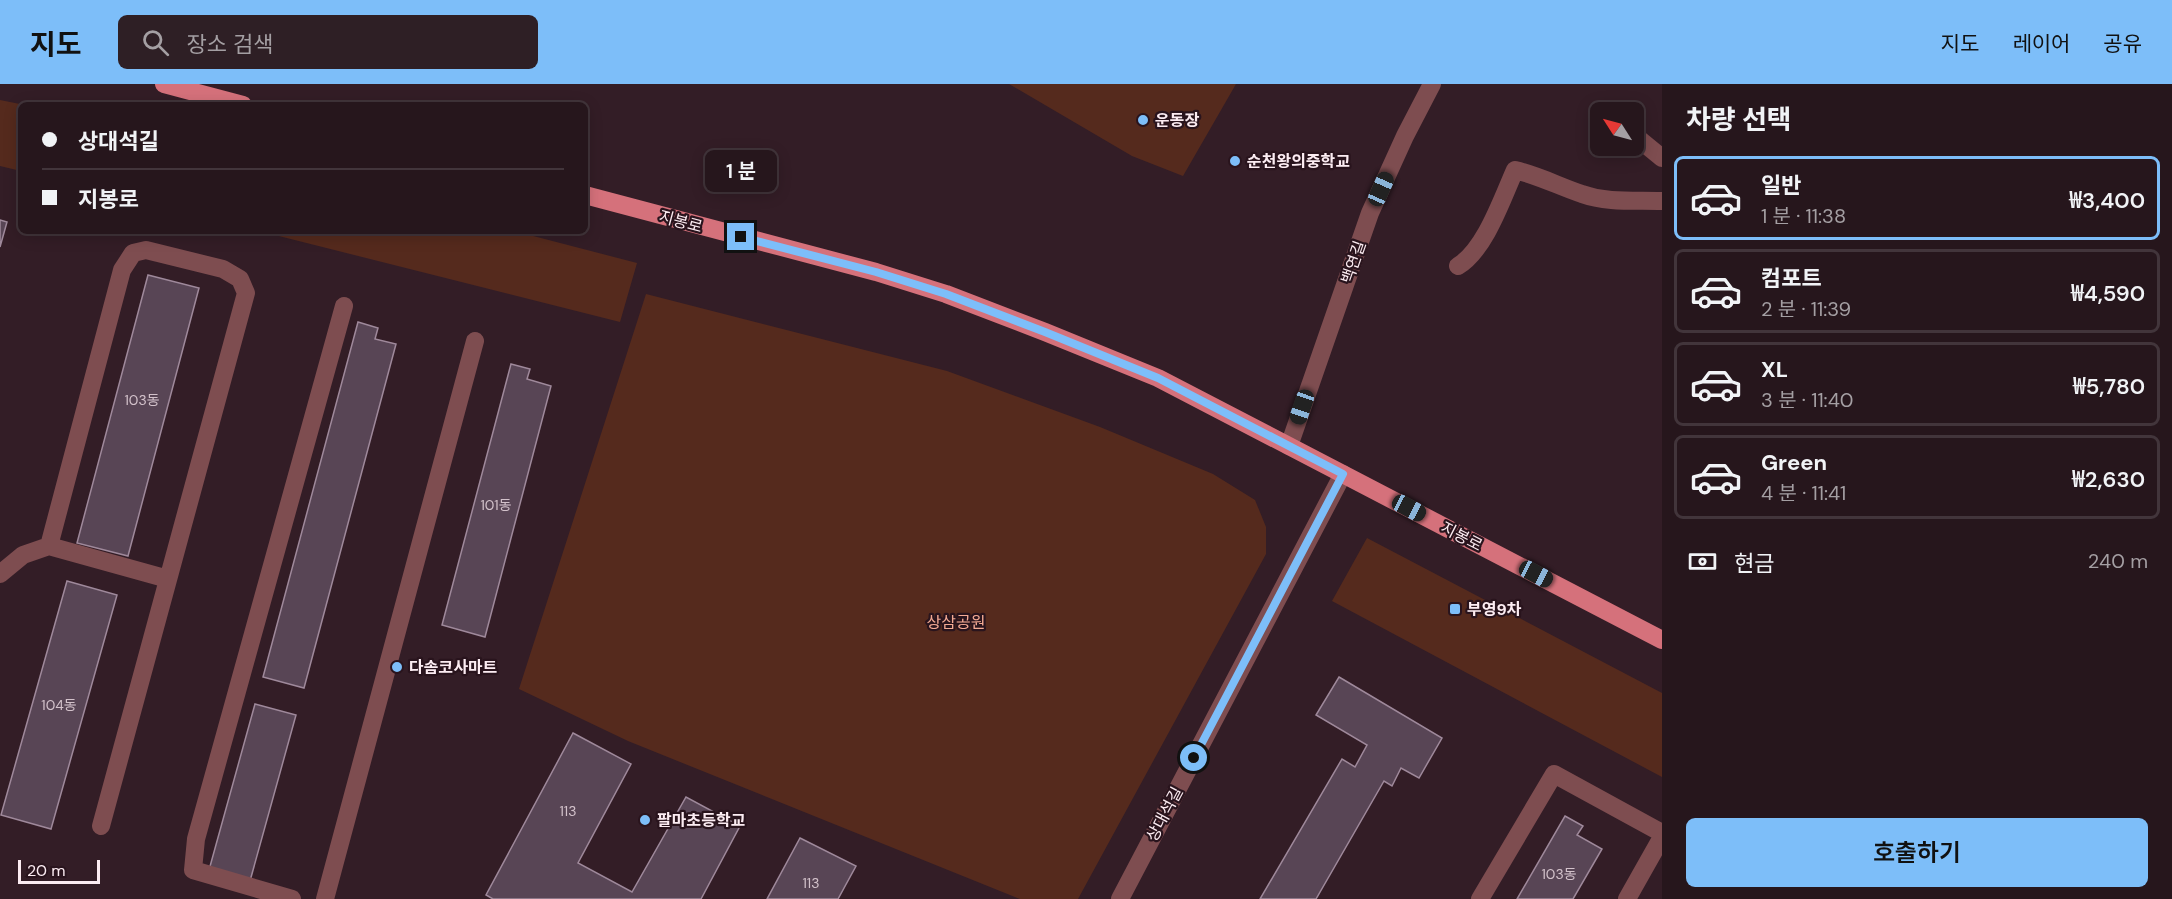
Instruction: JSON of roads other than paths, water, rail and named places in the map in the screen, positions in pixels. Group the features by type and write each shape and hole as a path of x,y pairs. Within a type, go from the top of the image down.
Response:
{"main road":[{"path":"164,84 232,102"},
{"name":"지봉로","path":"588,196 876,272 946,294 1158,378 1662,640"}],"street":[{"name":"백연길","path":"1289,446 1373,207 1405,136 1432,84"},
{"path":"1644,143 1662,158"},
{"path":"1458,266 1468,260 1483,237 1515,170 1538,176 1583,195 1662,201"},
{"path":"49,546 122,270 133,253 146,250 224,269 240,279 246,293 101,826"},
{"path":"292,899 193,870 196,839 344,306"},
{"path":"325,899 475,341"},
{"name":"상대석길","path":"1119,899 1343,474"},
{"path":"0,574 23,555 49,546 168,579"},
{"path":"1480,899 1554,774 1662,835 1627,899"}],"place":[{"name":"운동장","path":"1143,120"},
{"name":"순천왕의중학교","path":"1235,161"},
{"name":"부영9차","path":"1455,609"},
{"name":"다솜코사마트","path":"397,667"},
{"name":"팔마초등학교","path":"645,820"}],"park label":[{"name":"상삼공원","path":"956,622"}]}
